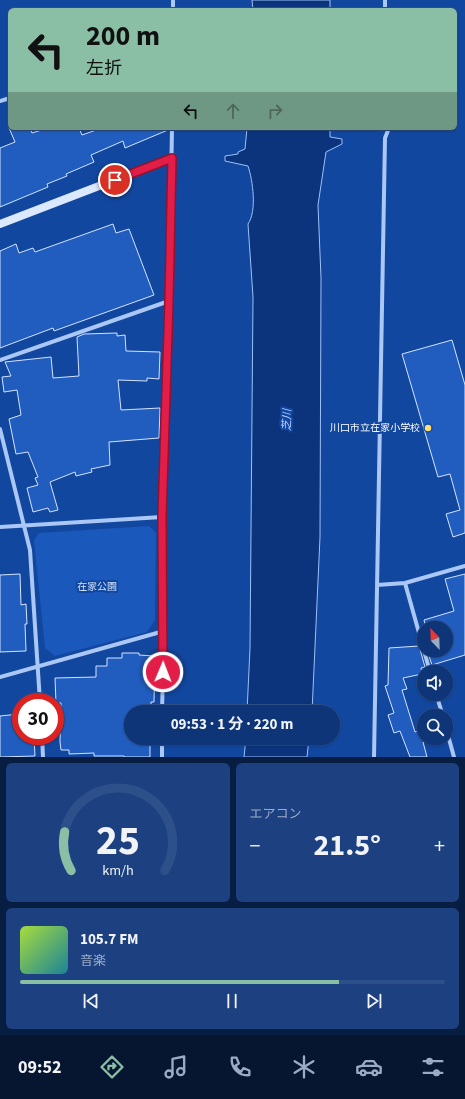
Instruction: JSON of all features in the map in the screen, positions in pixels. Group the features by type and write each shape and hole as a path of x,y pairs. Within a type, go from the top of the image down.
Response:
{"street":[{"path":"162,705 164,631 162,517 169,301 172,130"},
{"path":"374,757 379,394 385,138 388,130"},
{"path":"0,224 172,158"},
{"path":"0,360 169,301"},
{"path":"0,429 30,550 40,693"},
{"path":"0,527 162,517"},
{"path":"377,585 405,583 465,566"},
{"path":"405,583 428,665"},
{"path":"0,677 164,631"},
{"path":"42,745 43,757"},
{"path":"162,745 162,757"},
{"path":"451,745 454,757"}],"green space":[{"name":"在家公園","path":"149,526 156,533 155,620 147,632 55,656 45,648 34,540 39,533"}],"water":[{"path":"252,0 330,0 330,8 253,8"},
{"name":"芝川","path":"247,130 330,130 330,137 342,139 342,144 326,152 318,205 321,278 320,537 312,705 247,705 250,648 253,297 248,224 251,218 253,196 248,166 225,161 225,156 238,154 238,152 245,149"},
{"path":"245,745 308,745 307,757 244,757"}],"building":[{"path":"10,130 31,130 32,133 42,130 80,130 82,135 96,130 168,130 125,148 123,141 91,155 94,162 66,174 67,176 47,184 48,187 0,207 0,148 15,142"},
{"path":"113,224 116,233 129,229 154,295 54,331 53,328 0,348 0,251 16,244 19,253 33,248 35,252"},
{"path":"117,333 117,336 125,335 126,351 160,352 159,379 147,378 147,381 118,380 121,410 160,408 159,438 109,442 110,465 91,469 92,472 76,476 75,472 50,482 58,510 50,512 48,508 33,512 27,488 38,485 35,478 38,477 28,452 16,454 9,419 21,415 17,390 4,392 2,377 11,376 5,362 51,357 53,378 79,376 77,337 84,334"},
{"path":"452,340 465,385 465,533 453,537 446,514 460,510 450,474 438,477 402,354"},
{"path":"20,574 21,605 26,604 26,651 0,652 0,575"},
{"path":"465,574 465,655 432,665 429,657 453,657 453,621 424,620 454,611 445,579"},
{"path":"417,646 417,657 422,657 424,665 417,665 417,675 403,678 407,689 402,690 415,732 417,731 417,745 424,745 427,757 410,757 400,731 394,733 388,715 394,713 385,686 388,685 389,648"},
{"path":"122,653 139,653 139,655 155,656 154,702 151,702 151,705 124,705 124,745 150,745 150,757 94,756 94,753 69,754 69,750 61,750 60,745 64,745 64,693 56,693 55,678 96,677 96,666 107,666 107,658 122,658"},
{"path":"12,715 12,745 34,745 35,756 0,757 0,716"}],"place":[{"name":"川口市立在家小学校","path":"428,428"}],"route":[{"path":"115,180 172,158 162,517 164,631 163,672"}]}
